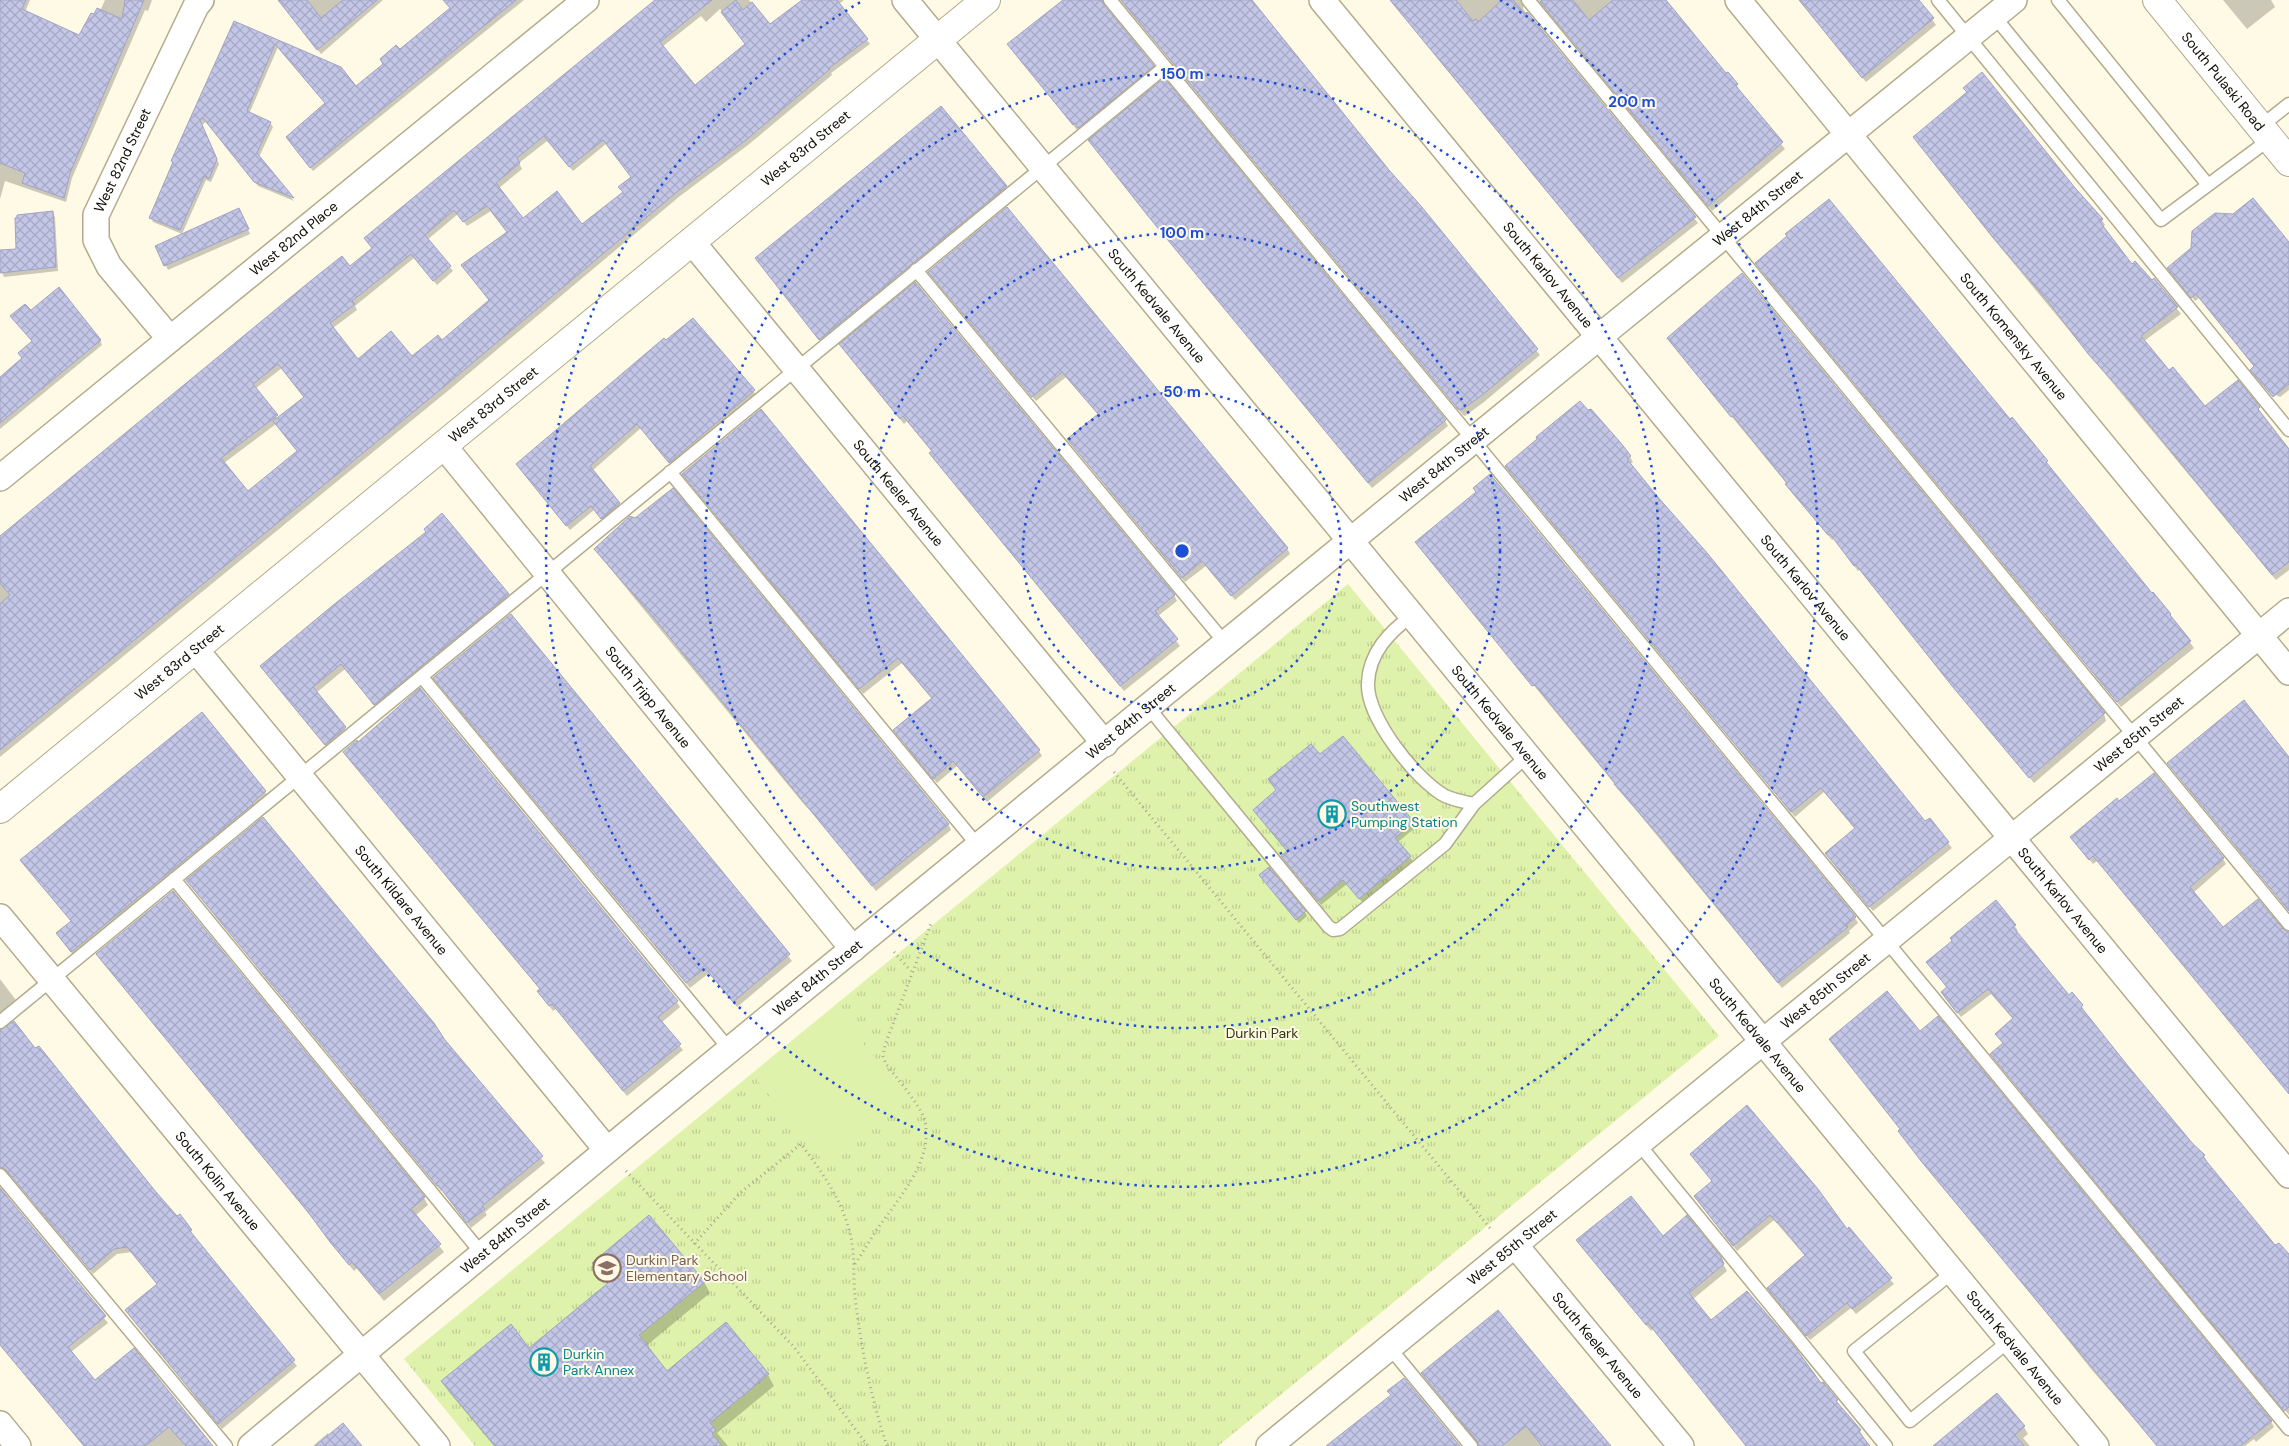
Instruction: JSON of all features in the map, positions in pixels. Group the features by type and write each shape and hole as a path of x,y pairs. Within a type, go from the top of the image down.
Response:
{"street":[{"name":"West 82nd Street","path":"170,339 109,266 96,240 96,215 196,6 201,0"},
{"name":"West 82nd Place","path":"0,478 586,0"},
{"name":"South Kedvale Avenue","path":"905,0 2096,1446"},
{"name":"West 83rd Street","path":"0,810 986,0"},
{"name":"South Karlov Avenue","path":"1322,0 2289,1175"},
{"name":"South Komensky Avenue","path":"1738,0 2289,672"},
{"name":"West 84th Street","path":"251,1446 363,1355 607,1150 1599,337 2014,0"},
{"name":"South Pulaski Road","path":"2157,0 2289,162"},
{"name":"South Keeler Avenue","path":"692,242 1104,744"},
{"name":"South Tripp Avenue","path":"443,446 853,949"},
{"name":"West 85th Street","path":"1269,1446 2289,611"},
{"name":"South Kildare Avenue","path":"195,649 607,1150"},
{"name":"South Kolin Avenue","path":"0,917 437,1446"},
{"name":"South Keeler Avenue","path":"1515,1245 1681,1446"},
{"path":"0,1424 18,1446"}],"lane":[{"path":"1110,0 2289,1429"},
{"path":"1528,0 2289,924"},
{"path":"1938,0 2289,430"},
{"path":"2058,0 2208,185"},
{"path":"1994,16 2161,220 2208,185 2265,133 2289,104"},
{"path":"0,1022 1166,67"},
{"path":"916,270 1226,644"},
{"path":"670,472 978,846"},
{"path":"1412,615 1392,631 1379,646 1368,683 1370,701 1380,724 1412,766 1430,784 1445,796 1474,804"},
{"path":"422,677 730,1050"},
{"path":"1148,708 1333,930 1340,929 1445,844 1474,804 1527,756"},
{"path":"174,879 482,1255"},
{"path":"1638,1143 1886,1446"},
{"path":"0,1175 226,1446"},
{"path":"1952,1272 1854,1351 1910,1421 2009,1341"},
{"path":"1389,1347 1471,1446"}],"path":[{"path":"1114,772 1490,1228"},
{"path":"855,1264 916,1173 922,1154 925,1133 924,1118 886,1064 883,1056 884,1044 932,921"},
{"path":"894,952 911,971"},
{"path":"694,1244 740,1193 801,1144 828,1180 851,1235 855,1264 855,1295 862,1346 873,1399 887,1446"},
{"path":"626,1171 794,1347 868,1446"}],"green space":[{"name":"Durkin Park","path":"1348,584 1719,1036 1218,1446 475,1446 404,1359"},
{"path":"834,1008 906,1096 825,1163 753,1075"}],"building":[{"path":"0,0 26,0 22,9 79,35 91,13 94,14 97,8 122,19 125,0 144,0 70,173 64,198 22,183 25,173 0,163"},
{"path":"278,0 307,0 321,18 343,0 377,0 317,50"},
{"path":"443,0 516,0 310,168 286,137 325,103 275,44 247,111 271,122 257,153 294,198 254,182 203,118 200,120 217,159 209,179 204,176 180,230 149,218 173,162 171,161 234,21 341,67 356,86 383,64 380,59 396,45 400,49 450,8"},
{"path":"655,0 712,0 660,42 695,85 745,44 721,12 736,0 743,10 752,2 770,24 802,0 837,0 868,39 829,68 746,140 678,191 446,385 0,750 0,604 10,595 0,583 0,536 342,256 350,266 372,248 364,238","holes":["544,136 569,167 603,140 631,177 618,187 623,192 582,224 557,191 523,218 496,183 520,163 517,158","487,206 507,232 461,265 489,300 442,340 438,335 412,356 391,331 358,359 330,323 355,304 352,301 411,254 433,281 451,266 425,235 454,210 463,222","278,364 304,397 273,421 297,451 248,491 221,458 278,415 253,384"]},
{"path":"1063,0 1102,0 1104,5 1154,66 1078,128 1075,123 1073,125 1007,44"},
{"path":"1121,0 1252,0 1389,170 1421,206 1538,349 1481,396 1461,410 1458,409"},
{"path":"1390,0 1456,0 1473,21 1476,19 1478,22 1502,0 1513,0 1525,14 1527,12 1696,217 1618,278"},
{"path":"1542,0 1573,0 1589,20 1613,0 1666,0 1726,73 1728,72 1738,84 1736,86 1783,142 1708,206 1540,2"},
{"path":"1799,0 1919,0 1934,18 1862,78"},
{"path":"1982,72 2076,189 2103,219 2100,222 2132,264 2135,261 2152,280 2154,278 2178,307 2141,336 2169,370 2173,367 2205,406 2238,380 2260,407 2258,409 2289,449 2289,562 2272,575 2125,395 2089,355 2050,304 1991,235 1913,137 1967,92 1963,88"},
{"path":"1164,78 1446,420 1368,483 1148,216 1088,140"},
{"path":"941,106 1007,186 819,340 755,258"},
{"path":"2253,198 2289,242 2289,384 2273,397 2250,370 2254,366 2196,294 2191,298 2167,268 2191,248 2192,231 2215,213 2233,214"},
{"path":"1829,199 2010,419 2012,417 2048,461 2046,462 2191,641 2117,702 1755,263 1787,236 1785,234"},
{"path":"1007,207 1288,548 1231,596 1202,561 1182,578 1067,439 1098,414 1062,372 1032,397 928,272"},
{"path":"239,208 249,229 164,266 155,246"},
{"path":"53,211 56,267 0,273 0,250 16,249 15,218 17,218 17,215"},
{"path":"1742,273 2105,713 2029,778 1952,686 1856,565 1854,566 1830,534 1828,535 1785,484 1787,483 1733,416 1731,417 1667,338"},
{"path":"915,282 1175,595 1155,611 1178,639 1120,686 929,453 932,451 903,416 900,419 839,344"},
{"path":"59,287 101,340 0,423 0,377 22,358 18,353 32,341 10,316 25,304 31,310"},
{"path":"693,318 755,390 669,463 637,424 590,466 620,503 601,519 591,506 566,526 516,464 664,338 666,340"},
{"path":"1580,401 1588,410 1591,409 1620,442 1631,456 1627,459 1708,554 1925,821 1930,818 1949,842 1869,907 1825,853 1855,828 1821,788 1791,812 1505,466 1537,439 1536,437"},
{"path":"761,409 1040,750 983,797 953,761 933,779 893,730 932,698 898,658 859,689 682,474"},
{"path":"1490,474 1856,917 1846,925 1848,927 1778,983 1661,838 1614,784 1535,685 1532,686 1415,542 1476,492 1473,488"},
{"path":"673,488 949,824 872,886 654,618 594,549 630,516 635,518"},
{"path":"442,513 509,594 374,705 341,664 313,687 346,727 325,745 260,666 426,532 424,529"},
{"path":"511,614 790,954 733,1002 705,968 686,983 433,678"},
{"path":"420,688 678,1001 658,1017 681,1044 623,1091 552,1004 549,1006 537,991 540,989 343,752 357,740 358,742"},
{"path":"2244,700 2289,757 2289,911 2167,763"},
{"path":"202,712 266,791 253,804 71,952 56,933 71,921 20,860"},
{"name":"Southwest Pumping Station","path":"1343,736 1414,822 1395,838 1411,856 1359,899 1343,880 1318,901 1281,856 1287,851 1253,810 1276,790 1268,779 1311,744 1320,754"},
{"path":"2154,773 2224,858 2190,887 2223,927 2258,899 2283,929 2289,932 2289,1094 2093,856 2089,860 2070,837 2117,798 2119,801"},
{"path":"263,817 434,1023 445,1040 543,1156 482,1206 485,1209 467,1223 438,1185 186,880"},
{"path":"1269,867 1306,911 1296,920 1259,875"},
{"path":"173,891 425,1197 411,1209 441,1244 379,1294 352,1262 349,1265 308,1212 96,954"},
{"path":"1996,900 2016,925 2013,927 2069,995 2072,992 2083,1005 2081,1007 2128,1066 2193,1144 2205,1155 2203,1157 2275,1245 2279,1243 2289,1254 2289,1407 2284,1411 1990,1054 2003,1043 1995,1034 2013,1018 1988,989 1957,1013 1941,992 1947,987 1926,962 1952,941 1950,938"},
{"path":"1887,991 1920,1031 1938,1016 2272,1421 2240,1446 2157,1446 1921,1161 1898,1131 1900,1129 1829,1039"},
{"path":"14,1021 35,1048 39,1046 156,1192 177,1216 180,1214 192,1230 190,1231 295,1360 218,1424 125,1310 157,1284 127,1247 114,1249 90,1270 6,1170 0,1167 0,1030"},
{"path":"1747,1105 1818,1189 1847,1229 1849,1227 1892,1278 1852,1309 1847,1303 1806,1336 1767,1288 1805,1255 1770,1215 1733,1246 1694,1196 1712,1181 1690,1154"},
{"path":"0,1188 106,1316 68,1347 95,1380 134,1348 213,1446 186,1446 169,1427 145,1446 84,1446 0,1345"},
{"path":"1631,1196 1663,1236 1687,1215 1721,1257 1724,1264 1689,1293 1711,1320 1747,1291 1794,1346 1821,1383 1823,1382 1838,1400 1836,1401 1861,1430 1859,1432 1870,1446 1746,1446 1648,1323 1646,1325 1576,1240"},
{"path":"649,1215 705,1282 639,1335 667,1371 726,1322 769,1374 710,1423 716,1430 712,1434 722,1446 495,1446 441,1381 511,1324 529,1348 608,1283 592,1263"},
{"path":"1498,1310 1611,1446 1542,1446 1526,1426 1502,1446 1479,1446 1477,1441 1421,1373"},
{"path":"1404,1378 1460,1446 1326,1446 1391,1395 1387,1391"},
{"path":"1997,1393 2025,1426 2015,1435 2024,1446 1933,1446"},
{"path":"343,1423 362,1446 315,1446"}],"place":[{"name":"Southwest Pumping Station","path":"1332,814"},
{"name":"Durkin Park Elementary School","path":"607,1268"},
{"name":"Durkin Park Annex","path":"544,1362"}]}
